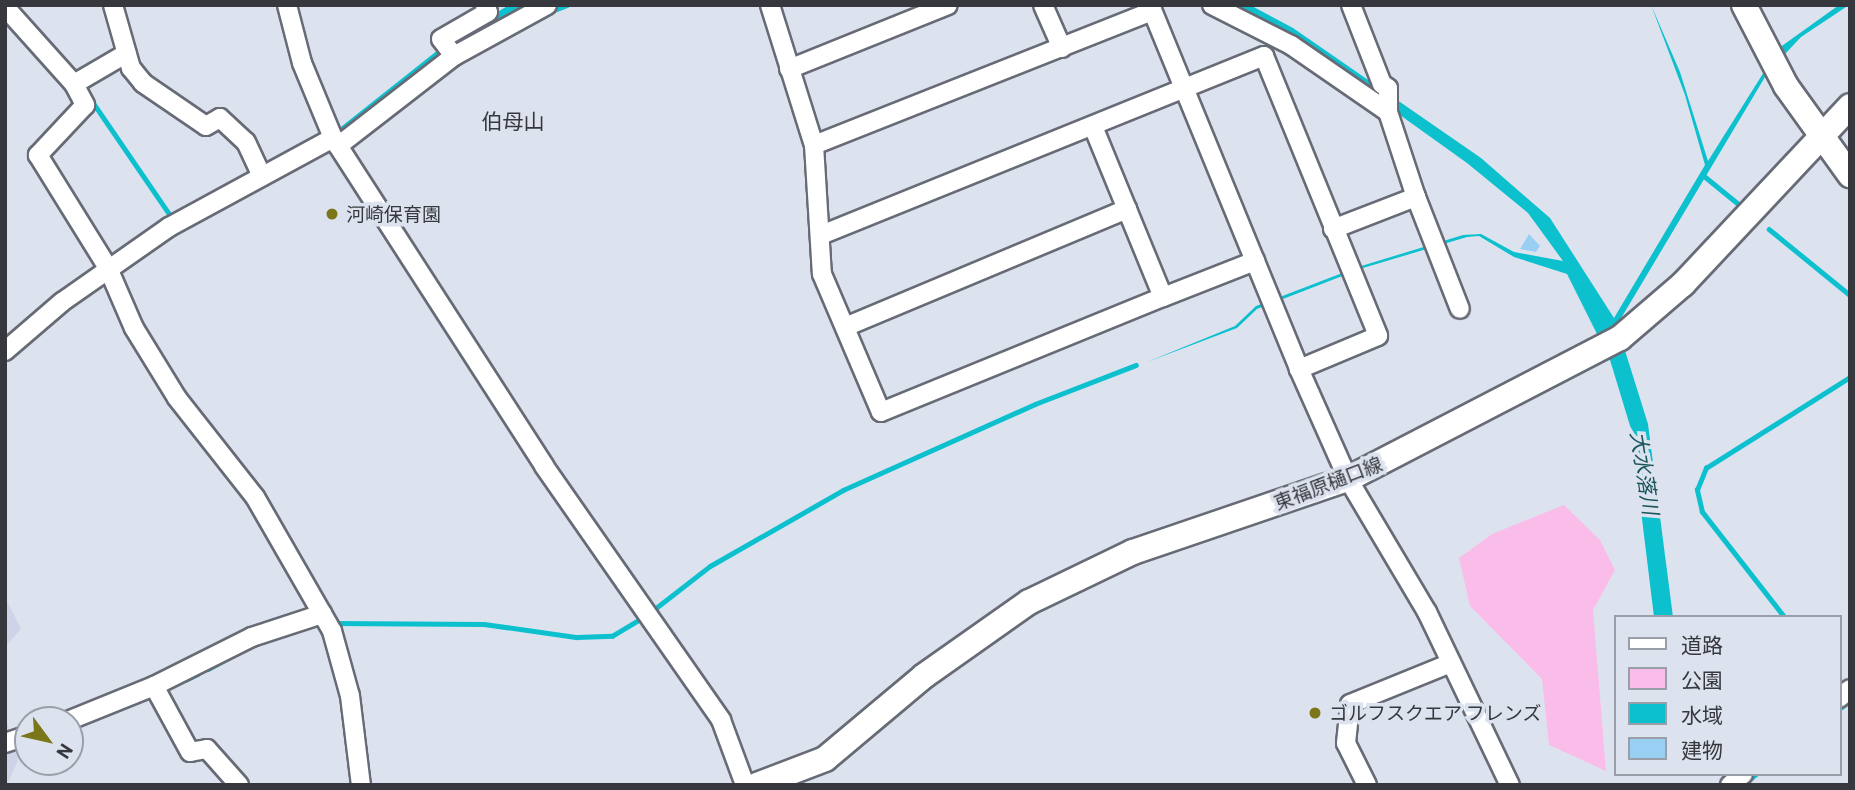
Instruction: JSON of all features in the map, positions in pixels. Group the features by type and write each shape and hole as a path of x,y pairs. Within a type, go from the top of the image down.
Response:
{"main road":[{"path":"1744,5 1786,86 1850,175"},
{"name":"東福原樋口線","path":"759,785 825,759 924,676 1029,602 1133,552 1348,479 1611,343 1684,284 1850,106"}],"street":[{"path":"113,5 127,53 143,83 206,126 220,118 246,142 262,176"},
{"path":"287,5 302,63 336,142 544,466 720,720 745,785"},
{"path":"450,50 441,39 488,12 485,5"},
{"path":"5,351 108,268 181,220 262,176 336,142 450,50 547,5"},
{"path":"770,5 814,145 822,274 881,412 1255,261"},
{"path":"789,69 948,5"},
{"path":"1042,5 1062,48"},
{"path":"1212,5 1291,45 1388,103"},
{"path":"1351,5 1388,103 1416,197 1460,309"},
{"path":"5,7 74,84 85,105 38,155 108,268 148,351 177,398 255,497 322,614 351,696 360,785"},
{"path":"814,145 1062,48 1151,8 1299,369 1348,479 1427,612 1510,785"},
{"path":"74,84 127,53"},
{"path":"821,235 1093,126 1184,86 1264,56 1377,336 1299,369"},
{"path":"1093,126 1163,297"},
{"path":"1334,229 1416,197"},
{"path":"845,327 1127,209"},
{"path":"84,714 154,686 253,637 322,614"},
{"path":"1367,785 1346,743 1350,704 1451,663"},
{"path":"154,686 190,752 207,749 239,785"}],"shaded area":[{"path":"5,597 21,629 5,647"},
{"path":"5,715 14,746 14,769 5,785"}],"green space":[{"path":"1564,505 1600,540 1615,570 1593,610 1606,771 1549,745 1542,679 1470,606 1459,558 1492,534"}],"water":[{"path":"509,5 539,5 354,131 287,160 5,341 111,256 203,198 337,130 448,42"},
{"name":"大水落川","path":"1223,5 1250,5 1293,28 1481,158 1550,218 1614,318 1705,165 1685,95 1651,5 1680,72 1708,161 1779,48 1839,5 1849,5 1801,37 1768,72 1617,325 1648,424 1673,615 1654,615 1631,429 1610,360 1567,274 1514,257 1479,236 1467,237 1363,268 1257,309 1237,328 1147,362 1235,326 1256,306 1358,267 1463,235 1481,234 1514,252 1563,261 1528,213 1467,163 1365,90"}],"building":[{"path":"1529,234 1540,246 1536,252 1520,249"}],"waterway":[{"path":"549,12 567,5"},
{"path":"90,98 173,219"},
{"path":"1703,175 1741,206"},
{"path":"1769,229 1850,295"},
{"path":"652,611 710,566 843,490 1035,404 1136,365"},
{"path":"1782,615 1702,512 1697,490 1706,468 1850,377"},
{"path":"332,623 484,624 577,637 612,636 645,616"},
{"path":"208,669 228,658"},
{"path":"185,680 198,674"},
{"path":"1841,707 1849,701"},
{"path":"1746,782 1754,776"}],"place":[{"name":"河崎保育園","path":"332,214"},
{"name":"ゴルフスクエア フレンズ","path":"1315,713"}],"district":[{"name":"伯母山","path":"513,121"}]}
